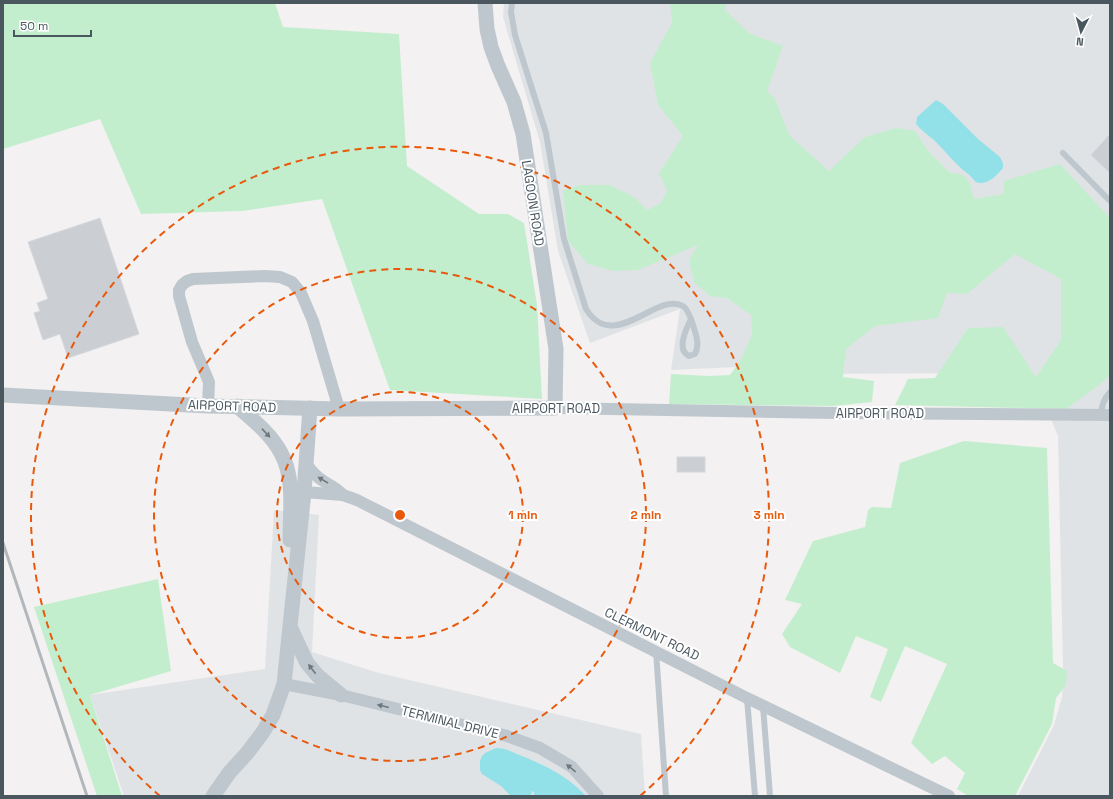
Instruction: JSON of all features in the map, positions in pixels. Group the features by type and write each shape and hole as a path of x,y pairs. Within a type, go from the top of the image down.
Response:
{"street":[{"name":"LAGOON ROAD","path":"485,3 487,29 492,47 498,66 514,102 523,134 556,349 555,408"},
{"path":"208,406 209,382 192,342 180,304 179,290 187,281 193,279 265,276 280,277 292,282 301,293 313,321 339,409"},
{"name":"AIRPORT ROAD","path":"3,395 208,406 339,409 555,408 843,413 1106,415"},
{"path":"237,406 253,419 282,453 290,483 290,555 296,573"},
{"path":"213,796 229,773 248,752 263,732 273,715 284,684 304,492 310,408"},
{"name":"CLERMONT ROAD","path":"306,464 320,479 335,487 343,495"},
{"name":"CLERMONT ROAD","path":"304,492 343,495 357,500 747,698 949,796"},
{"path":"291,627 307,662 318,676 341,695"},
{"name":"TERMINAL DRIVE","path":"284,684 341,695 504,735 540,748 572,767 598,796"}],"lane":[{"path":"512,3 515,35 546,133 564,239 586,309 590,317 599,323 612,326 623,324 665,305 673,304 683,306 691,319 698,342 698,348 695,354 689,356 684,354 682,348 686,329 691,319"},
{"path":"1063,153 1110,201"},
{"path":"1106,415 1101,407 1110,392"},
{"path":"656,651 666,796"},
{"path":"747,698 755,796"},
{"path":"764,706 770,796"}],"shaded area":[{"path":"504,3 1110,3 1110,796 1018,796 1054,725 1062,697 1063,667 1058,436 1032,373 803,374 758,366 671,370 680,309 590,343 558,251 540,142 503,17"},
{"path":"274,510 319,515 312,652 379,673 641,734 645,796 124,796 90,695 265,669"}],"green space":[{"path":"3,3 275,3 283,27 399,34 407,166 479,214 508,214 524,223 537,305 542,399 390,390 322,199 242,211 141,214 100,119 3,149"},
{"path":"670,3 727,3 724,9 749,33 783,46 767,91 775,99 789,135 829,171 865,137 896,128 915,131 928,151 949,172 963,175 970,183 974,199 1004,194 1004,181 1060,164 1110,218 1110,375 1066,409 895,405 908,379 935,378 968,328 1003,327 1036,377 1061,340 1061,279 1015,254 967,294 947,293 938,318 875,326 846,349 843,377 874,381 872,402 833,406 669,404 671,374 708,376 730,375 740,361 752,335 751,315 727,298 710,296 694,282 689,260 698,245 638,270 614,271 588,264 568,241 563,190 581,185 610,185 634,197 647,210 660,204 667,191 659,173 683,136 658,105 650,63 672,23"},
{"path":"964,441 1047,448 1053,663 1067,671 1066,685 1056,698 1052,724 1015,796 968,796 957,789 965,773 945,756 932,764 911,743 947,664 905,646 881,702 870,697 888,649 856,636 840,673 790,647 782,634 802,604 785,600 813,541 865,527 868,510 872,507 891,508 900,463"},
{"path":"158,579 171,671 90,695 122,796 97,796 34,607"}],"water":[{"path":"936,100 943,104 978,139 1000,157 1003,163 1003,168 993,178 984,183 976,182 916,124 917,117"},
{"path":"496,748 509,751 554,771 571,782 586,796 534,796 534,792 532,791 531,796 511,796 501,786 482,774 480,770 480,761 482,756"}],"building":[{"path":"1110,134 1110,173 1091,155"},
{"path":"100,218 139,334 68,358 60,334 43,340 34,313 40,311 37,303 48,299 28,242"},
{"path":"677,457 705,457 705,472 677,472"}],"railway":[{"path":"3,543 87,796"}]}
